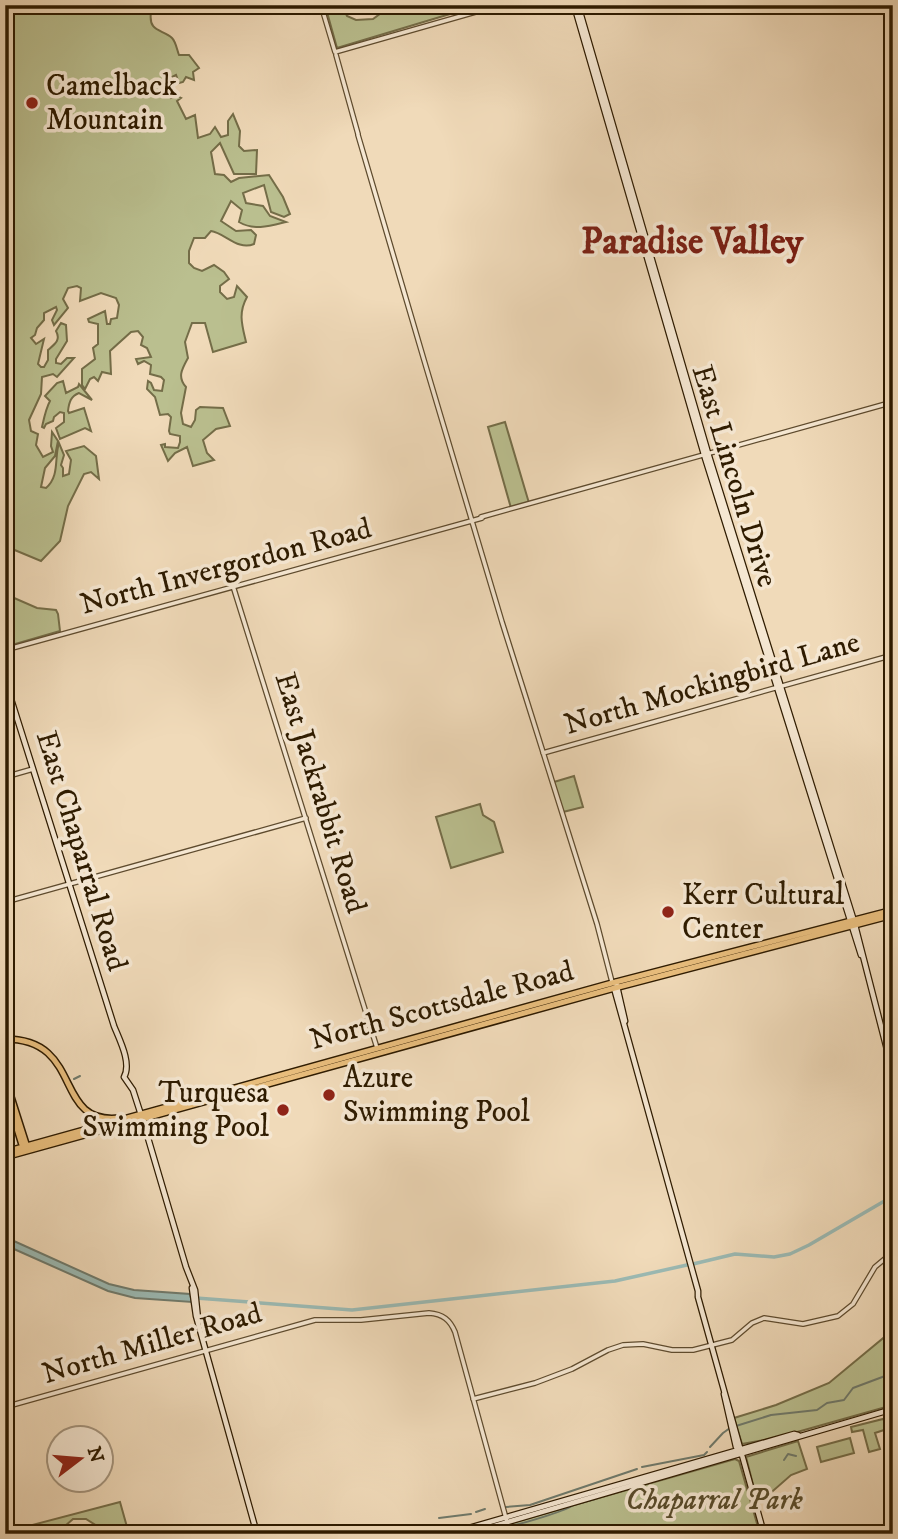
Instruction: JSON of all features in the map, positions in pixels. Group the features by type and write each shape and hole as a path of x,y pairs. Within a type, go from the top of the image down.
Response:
{"main road":[{"name":"East Lincoln Drive","path":"576,5 716,488 853,924 893,1073"},
{"name":"East Chaparral Road","path":"5,680 120,1048 127,1073 124,1077 133,1090 193,1291 206,1350 257,1534"},
{"name":"North Scottsdale Road","path":"5,1154 614,984 893,912"},
{"path":"614,984 698,1291 736,1447 740,1452 764,1534"},
{"path":"5,1039 21,1040 41,1047 54,1058 75,1098 84,1109 105,1118 126,1118"},
{"path":"5,1078 25,1149"},
{"path":"5,1090 9,1097"},
{"name":"North Scottsdale Road","path":"25,1149 126,1118 141,1116"},
{"path":"448,1534 559,1507 682,1471 794,1434 799,1435 893,1409"},
{"path":"467,1534 694,1462 740,1452"},
{"path":"682,1471 682,1468 694,1462"},
{"path":"559,1507 567,1511"}],"street":[{"path":"321,5 478,546 614,984"},
{"path":"335,54 500,5"},
{"name":"North Invergordon Road","path":"5,650 893,401"},
{"name":"East Jackrabbit Road","path":"233,586 378,1050"},
{"name":"North Mockingbird Lane","path":"543,753 893,655"},
{"path":"5,777 33,769"},
{"path":"5,902 306,818"},
{"path":"506,1520 473,1399 572,1370 608,1350 623,1345 643,1344 681,1351 712,1346 735,1338 752,1322 764,1318 803,1324 842,1313 853,1304 871,1271 893,1252"},
{"name":"North Miller Road","path":"5,1407 311,1321 434,1314 446,1319 452,1326 473,1399"}],"green space":[{"path":"5,5 159,5 158,10 151,12 152,24 172,38 179,55 189,55 199,68 193,72 194,80 186,77 179,83 176,75 170,78 167,90 171,98 181,98 177,101 186,119 195,115 198,138 210,134 215,127 221,137 228,135 228,121 233,114 240,131 239,146 244,151 257,150 256,174 234,174 220,143 211,152 215,174 224,175 231,182 239,178 269,175 290,214 284,217 271,212 264,185 243,193 246,203 263,206 270,216 286,222 262,227 245,225 239,222 242,210 231,201 221,221 236,231 251,230 256,235 254,244 243,245 211,231 205,238 194,238 189,251 189,263 194,268 202,271 214,265 224,272 229,279 220,286 220,292 227,299 234,297 237,286 247,297 242,314 246,342 213,352 205,323 192,323 185,342 188,358 181,376 186,387 181,413 183,424 191,427 196,410 200,407 223,408 230,426 216,429 203,440 207,453 214,460 193,466 187,447 175,453 168,461 161,445 178,448 180,436 170,434 171,417 168,414 160,415 155,397 147,389 148,381 154,390 162,391 164,380 150,374 151,365 144,361 138,364 136,359 151,357 147,348 141,345 143,337 138,331 131,332 110,351 111,374 102,372 98,381 94,377 85,389 82,385 82,369 95,359 93,348 98,344 98,324 89,322 88,319 105,311 107,324 110,324 111,319 117,318 119,305 116,298 101,293 80,301 81,288 77,286 68,288 63,299 68,308 54,325 52,320 56,307 44,313 44,320 31,338 36,344 44,339 38,364 44,367 48,360 48,350 56,342 56,331 61,323 66,325 67,341 56,363 61,364 67,358 74,358 57,377 53,374 42,377 41,394 29,420 31,431 38,434 36,445 43,457 53,452 52,432 58,441 55,456 45,468 41,487 46,488 53,478 59,443 64,455 61,465 63,476 69,474 71,460 66,451 84,446 96,456 99,479 91,472 84,474 68,506 60,541 41,561 5,546"},
{"path":"325,5 342,5 347,16 356,20 373,19 392,5 480,5 337,48"},
{"path":"63,381 66,393 79,384 92,400 79,393 71,400 68,411 69,413 84,408 91,431 85,428 60,439 56,428 64,422 64,413 60,412 53,421 42,427 50,401 45,396 57,383"},
{"path":"505,422 529,503 511,508 488,427"},
{"path":"5,594 37,608 56,610 60,631 5,647"},
{"path":"574,776 583,807 563,812 554,782"},
{"path":"480,804 483,815 494,822 503,852 451,868 436,817"},
{"path":"893,1330 893,1405 776,1438 742,1444 734,1418 776,1405 829,1383"},
{"path":"893,1416 893,1452 887,1429 875,1433 880,1449 869,1452 863,1430 852,1432 851,1427 883,1419 885,1422"},
{"path":"850,1438 854,1453 821,1462 817,1447"},
{"name":"Chaparral Park","path":"798,1441 807,1469 791,1475 758,1504 746,1457"},
{"name":"Chaparral Park","path":"735,1459 739,1461 760,1534 473,1534"},
{"path":"120,1502 129,1534 118,1534 117,1530 110,1527 105,1531 86,1519 73,1519 50,1533 32,1525"}],"water":[{"path":"5,1237 109,1284 134,1290 190,1294 192,1302 135,1298 108,1291 5,1245"}],"waterway":[{"path":"74,1079 80,1076"},
{"path":"693,1264 735,1254 774,1257 790,1254 893,1196"},
{"path":"196,1298 352,1310 615,1281 687,1265"},
{"path":"736,1426 771,1415 817,1410 827,1403 844,1400 853,1388 893,1373"},
{"path":"710,1447 730,1428"},
{"path":"642,1467 704,1455 707,1452"},
{"path":"784,1460 788,1454 796,1456"},
{"path":"506,1507 530,1505 637,1469"},
{"path":"580,1503 595,1499"},
{"path":"511,1526 572,1506"},
{"path":"476,1512 485,1509"},
{"path":"439,1518 471,1514"},
{"path":"398,1534 408,1526 424,1525"}],"place":[{"name":"Camelback Mountain","path":"32,103"},
{"name":"Kerr Cultural Center","path":"668,912"},
{"name":"Azure Swimming Pool","path":"329,1095"},
{"name":"Turquesa Swimming Pool","path":"283,1110"}],"district":[{"name":"Paradise Valley","path":"692,242"}]}
